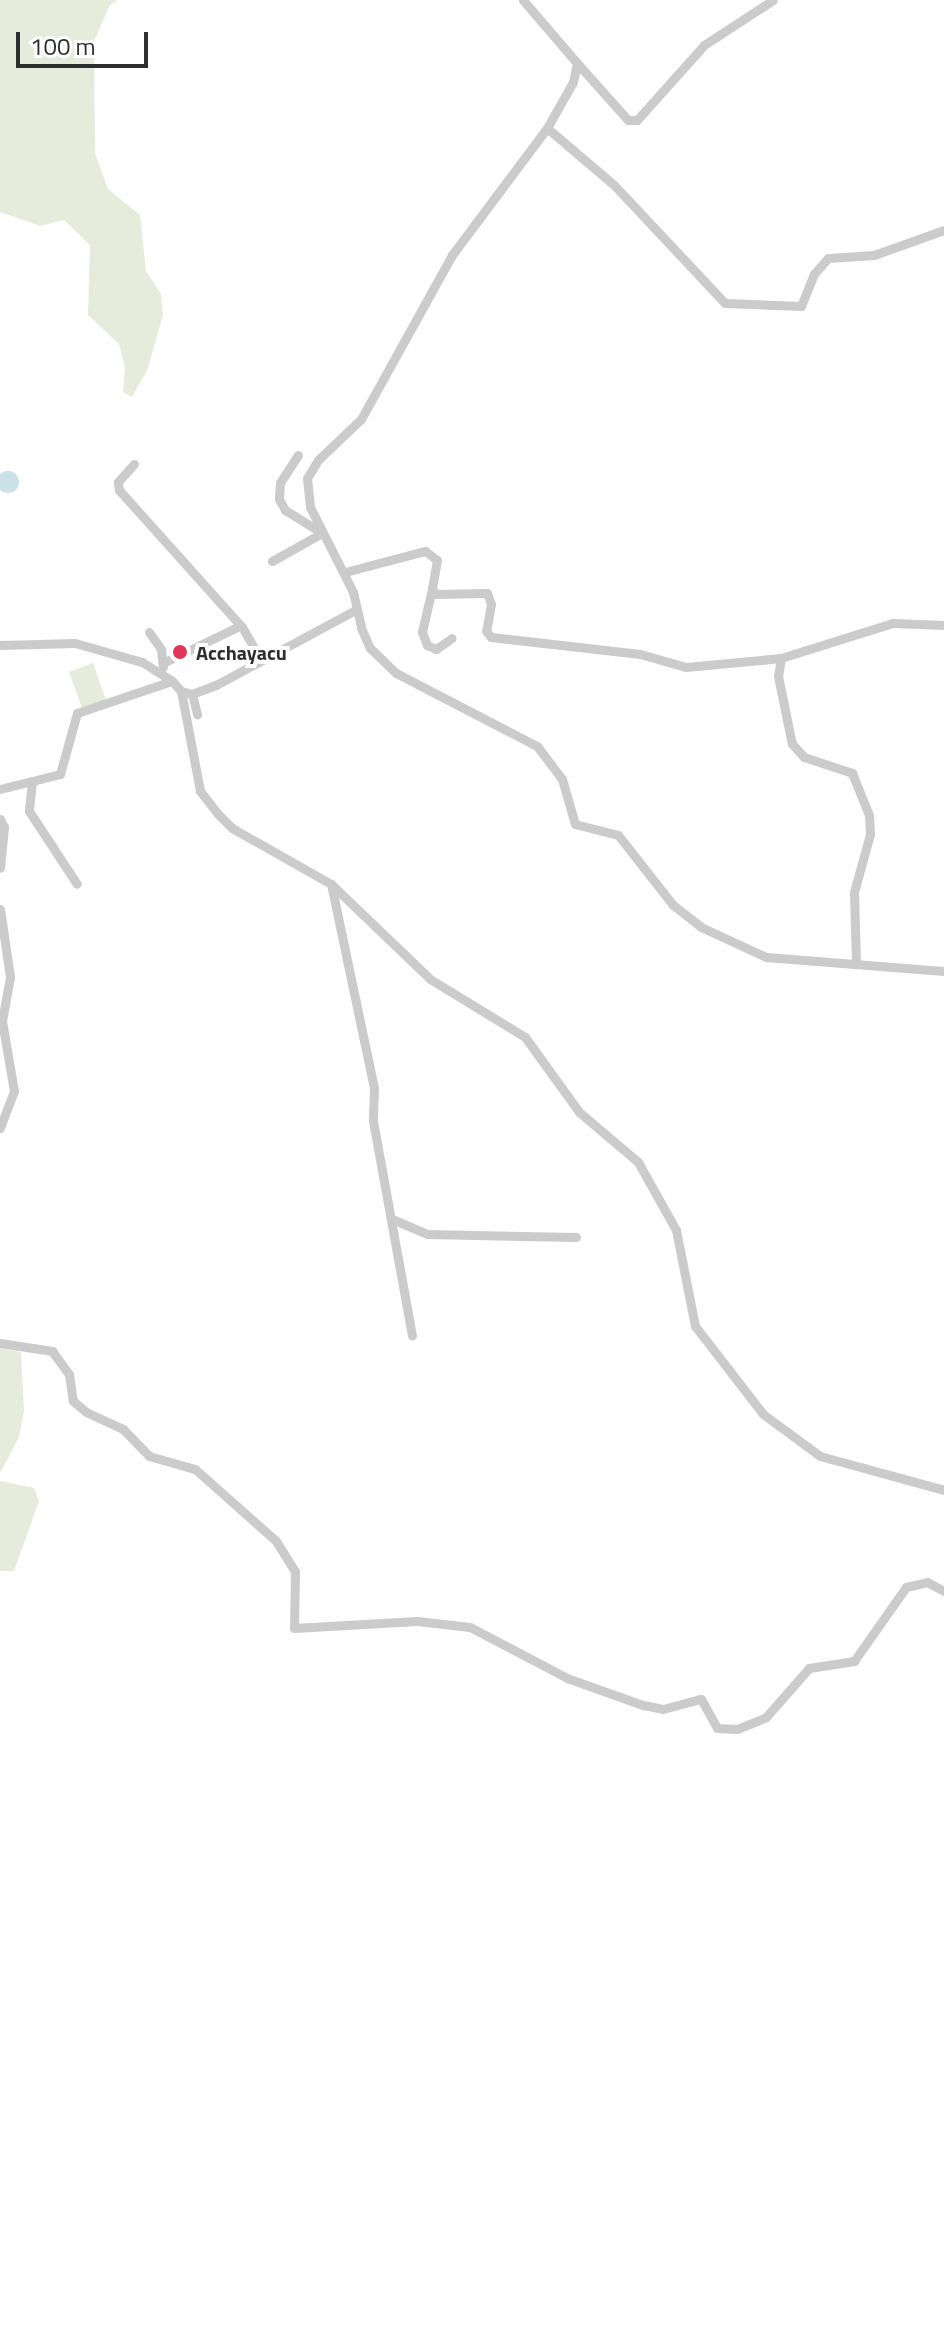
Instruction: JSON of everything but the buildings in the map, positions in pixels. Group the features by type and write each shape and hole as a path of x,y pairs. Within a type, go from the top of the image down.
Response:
{"street":[{"path":"523,0 628,120 637,120 704,45 773,0"},
{"path":"577,63 573,82 547,128 452,255 361,419 318,460 307,478 310,507 345,572 370,648 396,673 537,746 562,779 575,824 618,835 687,918 766,957 944,971"},
{"path":"547,128 614,185 725,303 801,306 814,274 828,258 874,255 944,230"},
{"path":"298,455 280,483 279,499 292,516 322,533"},
{"path":"134,464 118,482 119,490 242,627 261,660"},
{"path":"272,561 322,533"},
{"path":"345,572 425,551 437,560 422,632 427,645 436,649 452,638"},
{"path":"432,589 450,596 487,593 491,604 486,631 500,640 640,654 686,667 781,658 893,623 944,625"},
{"path":"0,645 75,643 142,662 181,691 192,694 357,609"},
{"path":"163,663 237,627"},
{"path":"149,632 167,678"},
{"path":"781,658 778,676 792,744 804,757 852,773 869,815 870,834 854,892 856,963"},
{"path":"0,789 60,774 66,764 69,725 77,713 167,678"},
{"path":"181,691 200,791 217,813 232,828 331,884 430,979 525,1037 579,1112 638,1162 676,1230 695,1326 763,1414 820,1456 944,1490"},
{"path":"192,694 197,714"},
{"path":"32,781 29,811 77,884"},
{"path":"0,819 4,827 0,868"},
{"path":"331,884 371,1074 373,1121 412,1335"},
{"path":"0,909 10,977 2,1021 14,1071 14,1091 0,1128"},
{"path":"392,1219 427,1234 576,1237"},
{"path":"0,1343 52,1351 69,1374 73,1401 86,1412 123,1429 164,1464 195,1469 223,1499 276,1541 295,1571 294,1628 417,1621 470,1627 567,1678 643,1705 663,1709 701,1699 717,1728 737,1729 766,1717 809,1668 854,1661 906,1587 927,1582 944,1591"}],"shaded area":[{"path":"0,0 118,0 110,5 94,41 95,153 108,189 140,215 146,271 161,294 163,315 147,371 132,397 123,392 125,368 119,344 88,315 90,245 64,220 40,226 0,212"},
{"path":"93,663 106,700 82,708 69,672"},
{"path":"0,1348 21,1352 24,1411 19,1437 0,1473"},
{"path":"0,1481 34,1488 39,1501 14,1571 0,1571"}],"water":[{"path":"8,471 19,482 8,493 -3,482"}],"place":[{"name":"Acchayacu","path":"180,652"}]}
